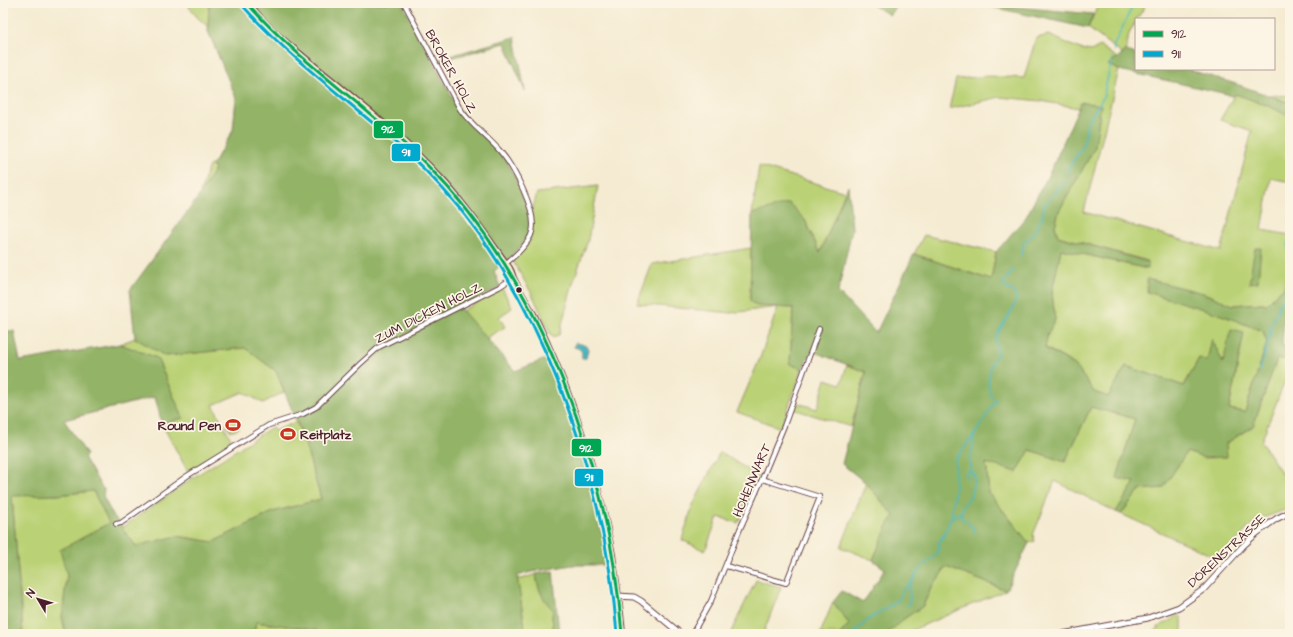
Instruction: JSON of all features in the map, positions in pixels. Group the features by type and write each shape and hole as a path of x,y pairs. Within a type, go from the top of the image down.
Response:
{"main road":[{"path":"247,3 276,34 424,161 466,208 487,236 505,264 546,341 578,423 602,510 618,596 622,634"}],"street":[{"name":"BROKER HOLZ","path":"404,3 460,109 467,120 499,150 526,196 532,214 532,233 525,244 505,264"},
{"name":"ZUM DICKEN HOLZ","path":"116,524 121,523 187,476 269,425 303,414 316,407 379,347 499,287 513,278"},
{"name":"HOHENWART","path":"692,634 711,601 784,426 818,329"},
{"path":"726,566 786,583 820,497 762,479"},
{"name":"DÖRENSTRASSE","path":"1062,634 1148,618 1178,607 1204,589 1256,533 1276,519 1290,512"},
{"path":"618,596 634,598 641,601 681,634"}],"green space":[{"path":"186,3 209,3 208,27 197,17"},
{"path":"209,3 402,3 459,110 505,158 517,181 530,213 530,235 509,259 494,271 500,287 460,308 515,371 551,357 580,445 610,565 572,565 517,576 526,634 317,634 317,630 256,622 254,634 66,633 62,617 67,575 60,550 109,523 93,491 57,495 12,496 23,633 3,634 3,331 14,331 20,361 120,344 157,358 183,418 162,424 155,397 64,420 87,455 84,457 104,489 103,497 114,517 121,524 122,528 136,546 177,536 213,542 273,512 321,499 303,437 276,371 245,348 165,356 135,338 130,290 199,196 215,168 212,165 233,130 236,98 208,31"},
{"path":"869,3 897,3 890,15"},
{"path":"959,3 1093,14 1088,28 991,7"},
{"path":"1099,3 1147,3 1138,18 1135,18 1135,23 1129,34 1126,51 1122,54 1088,28"},
{"path":"1049,35 1080,49 1091,51 1100,46 1117,58 1108,65 1119,70 1084,212 1221,251 1252,131 1220,120 1235,94 1269,106 1290,117 1290,182 1271,178 1262,230 1290,235 1290,260 1284,287 1266,304 1233,305 1203,293 1219,314 1263,331 1267,342 1245,412 1229,409 1244,332 1223,363 1212,340 1207,361 1199,358 1184,386 1126,366 1108,397 1094,392 1075,365 1045,347 1048,333 1055,320 1052,292 1061,249 1147,269 1148,261 1058,236 1055,226 1059,211 1095,147 1081,102 1078,108 1041,101 1000,97 949,109 956,79 989,76 1024,78 1036,38"},
{"path":"515,37 525,91 505,43 437,62 436,60"},
{"path":"1126,51 1135,54 1135,70 1190,70 1290,103 1290,117 1269,106 1235,94 1233,97 1227,94 1119,70 1108,65"},
{"path":"1268,95 1290,96 1290,103"},
{"path":"1081,102 1101,105 1095,147 1059,211 1055,226 1058,236 1148,262 1148,269 1061,249 1052,292 1055,320 1048,333 1045,348 1075,365 1094,392 1108,397 1126,366 1184,386 1199,358 1207,361 1212,339 1223,363 1231,329 1244,332 1229,409 1245,412 1267,343 1263,331 1219,314 1147,292 1147,279 1203,293 1233,305 1266,304 1284,287 1288,287 1290,301 1284,320 1282,346 1290,346 1290,359 1277,359 1253,426 1226,443 1227,457 1204,458 1187,452 1163,488 1140,490 1121,514 1116,512 1135,482 1117,478 1135,419 1091,407 1065,462 1030,450 1017,472 986,463 989,493 1029,543 1006,590 946,567 930,590 923,606 905,618 886,634 840,634 849,624 833,602 842,591 863,603 885,569 873,560 887,527 894,516 866,483 842,464 866,372 812,351 802,369 790,364 793,308 757,306 750,301 752,214 789,203 805,220 820,253 848,186 852,229 838,292 876,333 914,254 991,280 996,252 1026,217 1052,168"},
{"path":"210,165 215,168 199,196 208,168"},
{"path":"759,166 845,192 820,253 805,220 752,214"},
{"path":"598,186 588,240 573,283 559,335 552,337 532,294 513,261 530,240 532,211 537,193"},
{"path":"924,235 996,252 991,280 914,254"},
{"path":"751,248 750,301 757,306 777,307 731,313 637,304 652,264"},
{"path":"1255,248 1261,248 1258,282 1249,283"},
{"path":"502,288 512,308 499,317 505,327 486,338 462,311"},
{"path":"778,307 793,308 790,364 802,369 781,428 737,412 760,358"},
{"path":"135,338 166,356 245,348 276,371 284,392 263,403 243,392 213,405 233,443 188,472 162,424 183,418 157,358 120,344"},
{"path":"1277,359 1290,359 1290,368 1261,442 1287,481 1287,489 1290,496 1290,508 1255,521 1219,559 1121,514 1140,490 1163,488 1187,452 1204,458 1253,426"},
{"path":"847,365 866,372 851,427 793,409 795,402 817,409 826,379 841,384"},
{"path":"1091,407 1135,419 1117,478 1135,482 1116,512 1055,481 1033,535 1035,541 1029,543 989,493 986,462 1017,472 1030,450 1065,462"},
{"name":"Round Pen","path":"231,419 235,419 239,425 235,431 231,431 227,427 227,423"},
{"path":"296,422 303,437 321,499 273,512 213,542 177,536 136,547 122,528 191,479 272,427 274,431"},
{"path":"720,452 761,478 738,523 718,517 705,551 682,540 692,507"},
{"path":"866,483 895,516 887,527 873,560 841,547"},
{"path":"93,491 109,522 67,575 62,617 65,633 69,634 23,634 12,495 57,495"},
{"path":"946,567 1006,590 903,634 886,634 905,618 923,606 930,590"},
{"path":"553,571 559,634 554,634 552,617 553,609 546,602 541,593 536,574"},
{"path":"536,574 541,593 546,602 553,609 552,617 554,634 526,634 517,578 522,579"},
{"path":"756,580 781,587 763,634 730,634"},
{"path":"833,602 849,624 840,634 820,634"},
{"path":"1179,615 1182,618 1182,634 1158,634 1154,632 1157,628"},
{"path":"255,622 317,630 317,634 254,634"}],"water":[{"path":"575,343 587,347 586,358 582,359 582,351 574,347"}],"waterway":[{"path":"1114,51 1114,45 1134,3"},
{"path":"1021,256 1023,244 1033,234 1043,215 1044,205 1066,181 1068,169 1083,146 1088,121 1103,98 1112,58"},
{"path":"1290,217 1290,228"},
{"path":"1260,371 1271,325 1278,310 1279,304 1285,296 1289,268 1288,246 1290,230"},
{"path":"853,634 869,619 898,601 904,588 911,583 921,567 938,554 939,542 944,535 951,518 955,489 955,460 980,427 996,400 991,396 988,384 991,364 997,354 996,336 1012,310 1017,298 1013,291 1005,288 1003,284 1013,270"},
{"path":"951,518 962,512 963,505 970,498 975,477 970,470 970,456 974,436"},
{"path":"967,478 965,474 970,470"},
{"path":"962,512 961,518 971,525 975,533"},
{"path":"907,606 910,601 909,585"}],"transit line":[{"name":"912","path":"247,3 290,46 383,125 428,166 469,213 506,266 537,323 564,384 586,446 603,509 615,572 622,634"},
{"name":"911","path":"243,6 286,49 379,128 424,169 465,215 501,267 532,324 559,385 581,447 598,510 610,573 617,634"}],"place":[{"name":"Round Pen","path":"233,425"},
{"name":"Reitplatz","path":"288,434"}]}
